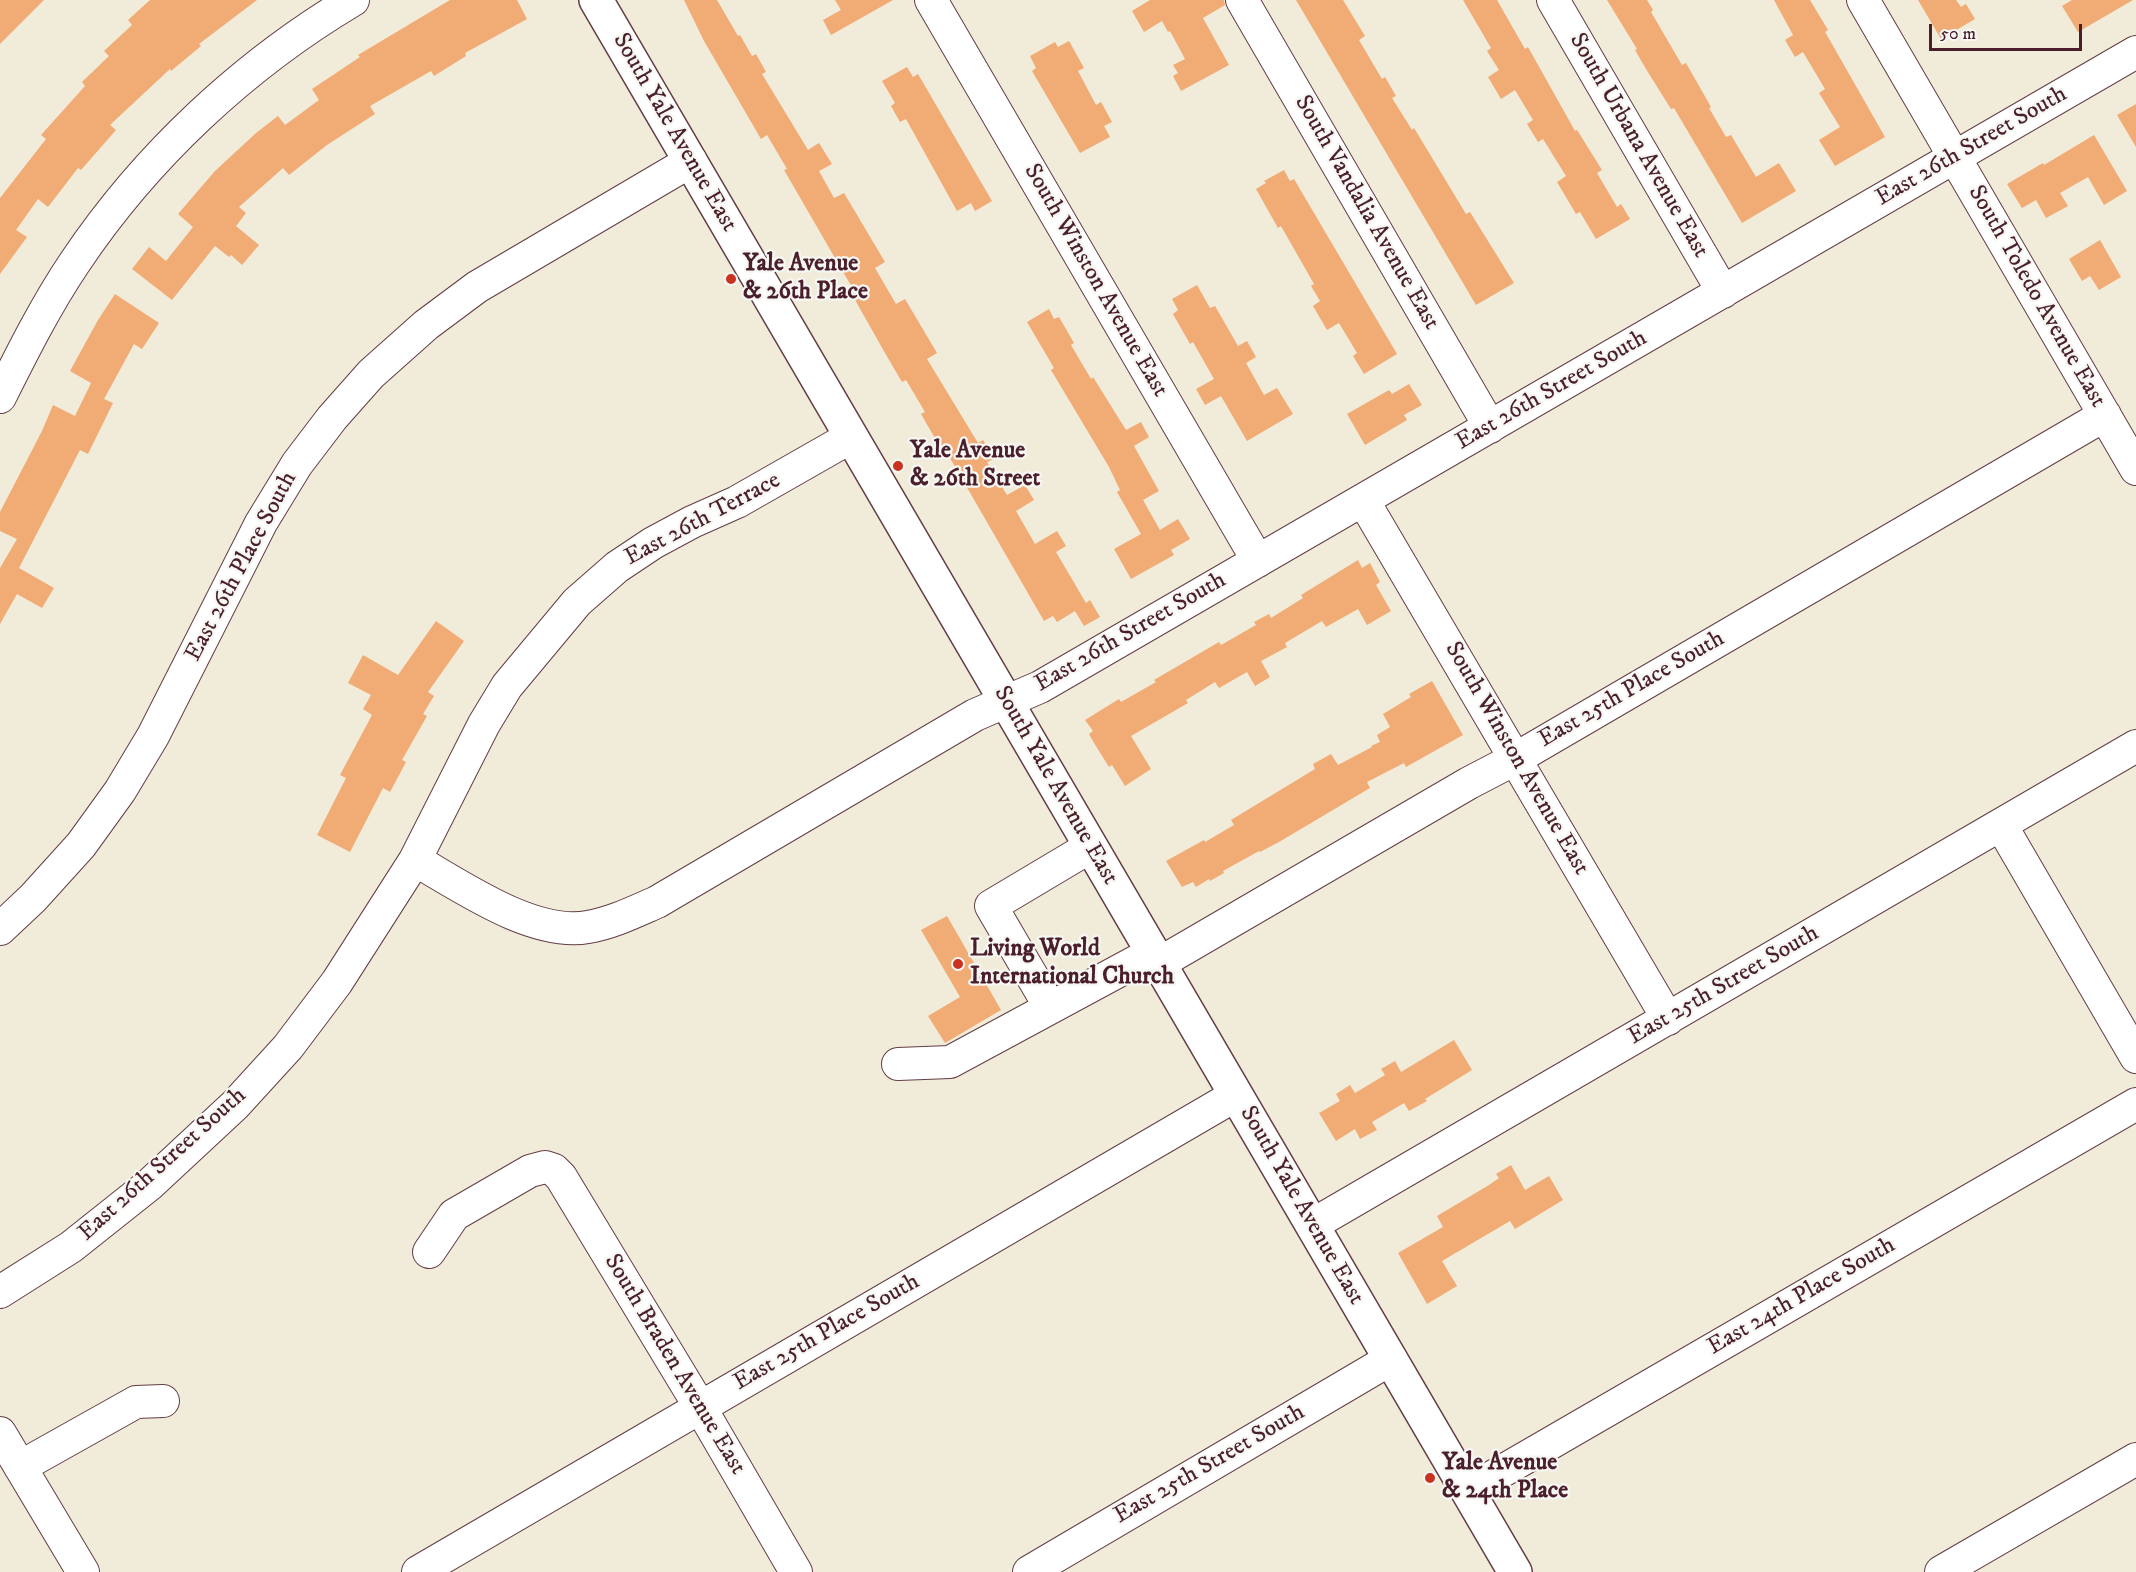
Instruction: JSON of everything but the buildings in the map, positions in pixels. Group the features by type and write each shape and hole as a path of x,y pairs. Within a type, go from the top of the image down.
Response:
{"main road":[{"name":"South Yale Avenue East","path":"596,0 1515,1572"}],"street":[{"path":"0,398 41,316 75,261 148,168 207,110 278,49 353,0"},
{"name":"South Winston Avenue East","path":"931,0 1258,561"},
{"name":"South Vandalia Avenue East","path":"1242,0 1490,426"},
{"name":"South Urbana Avenue East","path":"1553,0 1723,292"},
{"name":"South Toledo Avenue East","path":"1863,0 2136,469"},
{"name":"East 26th Street South","path":"0,1292 70,1248 108,1219 171,1165 235,1105 288,1047 337,982 415,860 488,902 525,919 555,926 586,927 622,918 657,902 975,715 1040,687 2136,52"},
{"name":"East 26th Place South","path":"0,929 33,898 81,845 120,790 153,736 261,523 297,464 332,418 371,374 426,325 477,287 691,161"},
{"name":"East 25th Place South","path":"898,1064 950,1062 1050,1007 1155,958 1515,759 2105,415"},
{"name":"East 26th Terrace","path":"415,860 484,724 507,686 577,602 617,567 653,543 737,502 851,437"},
{"name":"South Winston Avenue East","path":"1363,500 1668,1019"},
{"name":"East 25th Street South","path":"1312,1225 2136,746"},
{"path":"2001,825 2136,1057"},
{"path":"1050,1007 991,906 1090,847"},
{"name":"East 25th Place South","path":"418,1572 1236,1095"},
{"name":"East 24th Place South","path":"1468,1491 2136,1104"},
{"name":"South Braden Avenue East","path":"429,1252 454,1215 530,1171 544,1167 554,1170 561,1177 700,1407 796,1572"},
{"name":"East 25th Street South","path":"1029,1572 1391,1359"},
{"path":"20,1467 136,1402 163,1401"},
{"path":"0,1433 81,1571"},
{"path":"1941,1572 2136,1459"}],"place":[{"name":"Yale Avenue & 26th Place","path":"731,279"},
{"name":"Yale Avenue & 26th Street","path":"898,466"},
{"name":"Living World International Church","path":"958,964"},
{"name":"Yale Avenue & 24th Place","path":"1430,1478"}]}
